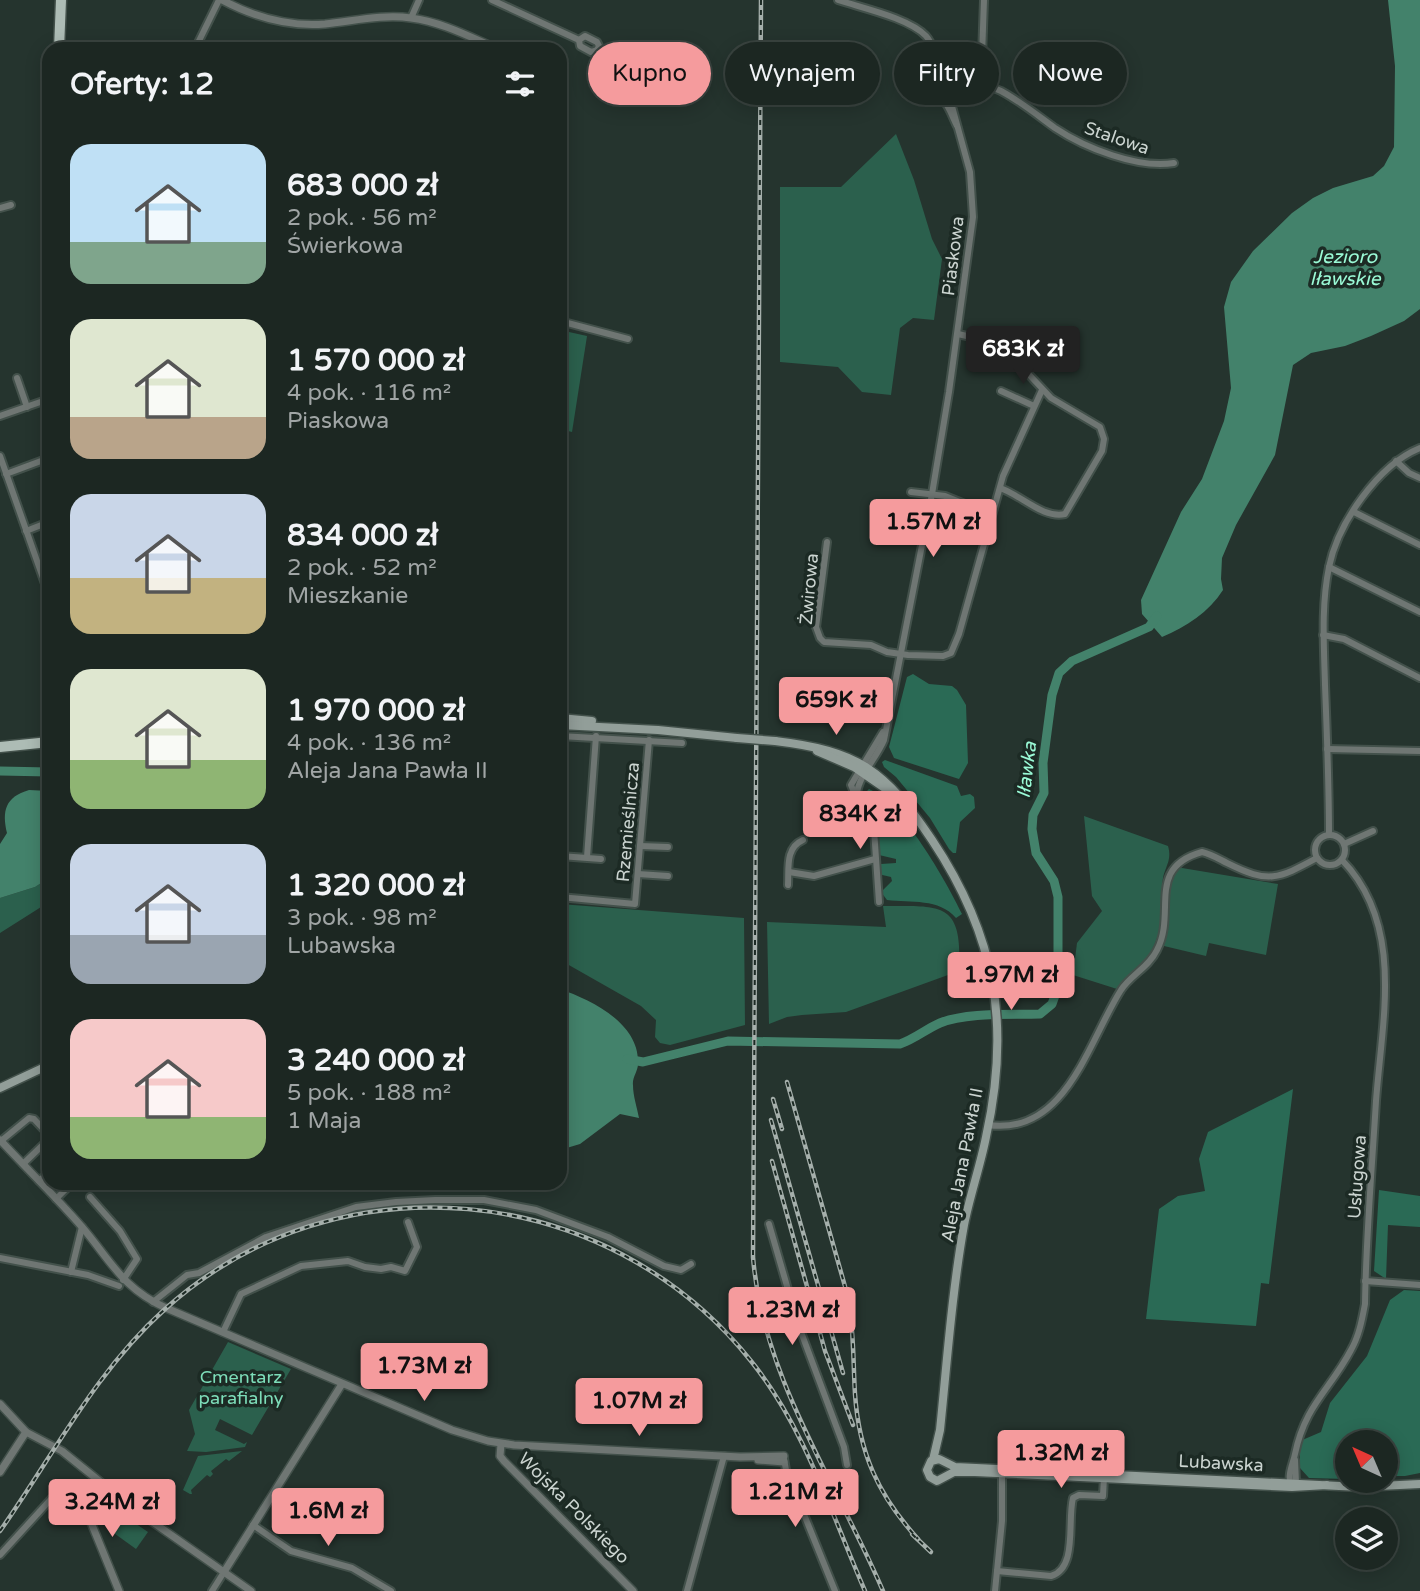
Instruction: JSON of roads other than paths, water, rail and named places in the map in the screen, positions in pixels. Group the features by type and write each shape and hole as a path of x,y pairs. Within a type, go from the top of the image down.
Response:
{"main road":[{"path":"59,42 61,0"},
{"name":"Aleja Jana Pawła II","path":"567,719 629,727"},
{"name":"Aleja Jana Pawła II","path":"567,724 629,727 775,741 823,748 849,756 892,786 955,877 976,919 988,956 997,1012 995,1072 988,1125 963,1233 940,1430 940,1461 947,1475"},
{"path":"0,747 42,743"},
{"path":"0,1088 42,1068"},
{"path":"940,1461 927,1467 929,1477 940,1480 947,1475"},
{"name":"Lubawska","path":"940,1461 954,1466 1104,1476 1359,1487 1420,1482"},
{"name":"Lubawska","path":"947,1475 954,1472 1002,1470"}],"street":[{"path":"199,42 220,0 248,12 287,23 323,24 381,17 411,18 444,26 482,42"},
{"path":"411,18 419,0"},
{"path":"492,0 579,40"},
{"path":"838,0 904,22 920,30 929,41"},
{"path":"982,42 984,0"},
{"name":"Stalowa","path":"999,91 1011,96 1080,142 1130,160 1161,165 1174,163"},
{"name":"Piaskowa","path":"946,105 957,126"},
{"name":"Piaskowa","path":"874,859 873,815 851,785 884,740 932,495 957,334 973,217 973,193 954,105"},
{"path":"0,208 11,205"},
{"path":"567,323 628,339"},
{"path":"957,334 980,339 1000,349 1020,365 1051,398 1100,427 1104,445 1065,514 1048,513 1000,488"},
{"path":"17,378 27,407"},
{"path":"901,654 943,656 953,650 1000,488 1042,390"},
{"path":"1000,391 1034,406"},
{"path":"0,416 42,402"},
{"path":"1329,835 1324,635 1329,567 1342,530 1381,474 1396,461 1420,448"},
{"path":"0,456 42,571"},
{"path":"6,474 42,461"},
{"path":"1396,461 1409,473 1420,478"},
{"path":"911,492 945,496 992,515"},
{"path":"1354,512 1420,545"},
{"path":"26,531 42,525"},
{"name":"Żwirowa","path":"827,542 816,627 820,638 824,642 871,645 887,652 901,654"},
{"path":"1329,567 1420,612"},
{"path":"1324,635 1344,639 1420,678"},
{"path":"567,736 682,743"},
{"path":"587,857 596,736"},
{"name":"Rzemieślnicza","path":"567,898 634,905 649,740"},
{"path":"1327,749 1420,751"},
{"path":"1344,844 1373,831"},
{"path":"1329,835 1341,838 1344,844 1346,852 1342,860 1330,866 1317,858 1316,844 1320,838 1329,835"},
{"path":"788,885 789,853 803,840"},
{"path":"640,846 668,847"},
{"path":"988,1125 1015,1126 1035,1118 1052,1107 1064,1092 1121,991 1157,951 1165,916 1166,884 1174,865 1202,852 1256,876 1274,878 1290,873 1317,858"},
{"path":"567,856 601,859"},
{"path":"789,872 814,876 874,859 879,902"},
{"name":"Usługowa","path":"1292,1484 1295,1454 1306,1418 1344,1362 1358,1335 1365,1304 1378,1074 1386,999 1383,950 1376,919 1358,879 1342,860"},
{"path":"638,874 668,876"},
{"path":"42,1129 34,1119 29,1118 1,1140 42,1184"},
{"path":"23,1164 42,1144"},
{"path":"39,1181 42,1178"},
{"path":"48,1190 82,1227 121,1283"},
{"path":"56,1199 65,1190"},
{"path":"90,1197 120,1231 137,1259 121,1283"},
{"path":"153,1302 187,1275 199,1273 290,1227 356,1207 396,1202 484,1200 508,1203 558,1217 664,1266 681,1270 691,1264"},
{"path":"223,1332 242,1294 301,1266 348,1261 381,1269 391,1267 405,1271 417,1247 408,1222"},
{"path":"769,1223 797,1324 844,1447 847,1465"},
{"path":"71,1272 82,1227"},
{"path":"0,1258 121,1283 153,1302 342,1384 452,1430 500,1444 784,1459 835,1591"},
{"path":"1365,1281 1419,1283"},
{"path":"212,1591 342,1384"},
{"path":"0,1404 26,1432 62,1451 134,1509 251,1591"},
{"path":"0,1472 26,1432"},
{"name":"Wojska Polskiego","path":"500,1444 500,1455 504,1461 633,1591"},
{"path":"687,1591 724,1456"},
{"path":"995,1591 1002,1521 1002,1470"},
{"path":"997,1572 1051,1576 1057,1574 1067,1563 1073,1498 1079,1495 1102,1496 1104,1476"},
{"path":"106,1486 93,1503 90,1520 119,1591"},
{"path":"0,1555 46,1503 56,1496 69,1494 93,1503"},
{"path":"253,1525 291,1551 352,1568 391,1591"}],"water":[{"name":"Jezioro Iławskie","path":"1388,0 1420,0 1420,309 1404,321 1371,336 1345,346 1311,353 1293,365 1275,455 1236,525 1222,558 1223,590 1196,618 1162,637 1142,614 1141,600 1181,512 1202,479 1224,421 1231,388 1224,307 1231,282 1253,251 1292,213 1333,188 1373,176 1384,166 1394,147 1395,66"},
{"path":"42,791 42,882 0,898 0,844 7,833 5,812 10,801 21,793"},
{"path":"567,992 599,1007 622,1025 636,1049 638,1064 633,1082 639,1118 620,1114 580,1144 567,1148"}],"waterway":[{"name":"Iławka","path":"627,1059 643,1062 728,1041 900,1044 951,1019 1040,1014 1052,1004 1058,987 1058,897 1054,881 1036,853 1032,829 1033,815 1044,793 1043,763 1052,695 1059,673 1072,661 1149,627 1157,616"},
{"path":"0,771 42,772"}],"railway":[{"path":"761,0 753,1257 760,1302 786,1387 883,1591"},
{"path":"787,1082 848,1297 857,1415 866,1454 892,1506 918,1539"},
{"path":"773,1099 782,1129"},
{"path":"771,1120 843,1373"},
{"path":"772,1161 825,1351 853,1425"},
{"path":"0,1531 96,1387 139,1334 164,1310 233,1260 308,1227 387,1210 468,1209 547,1224 623,1255 691,1300 751,1361 787,1414 815,1472 865,1591"},
{"path":"912,1534 931,1552"}],"park label":[{"name":"Cmentarz parafialny","path":"241,1387"}]}
